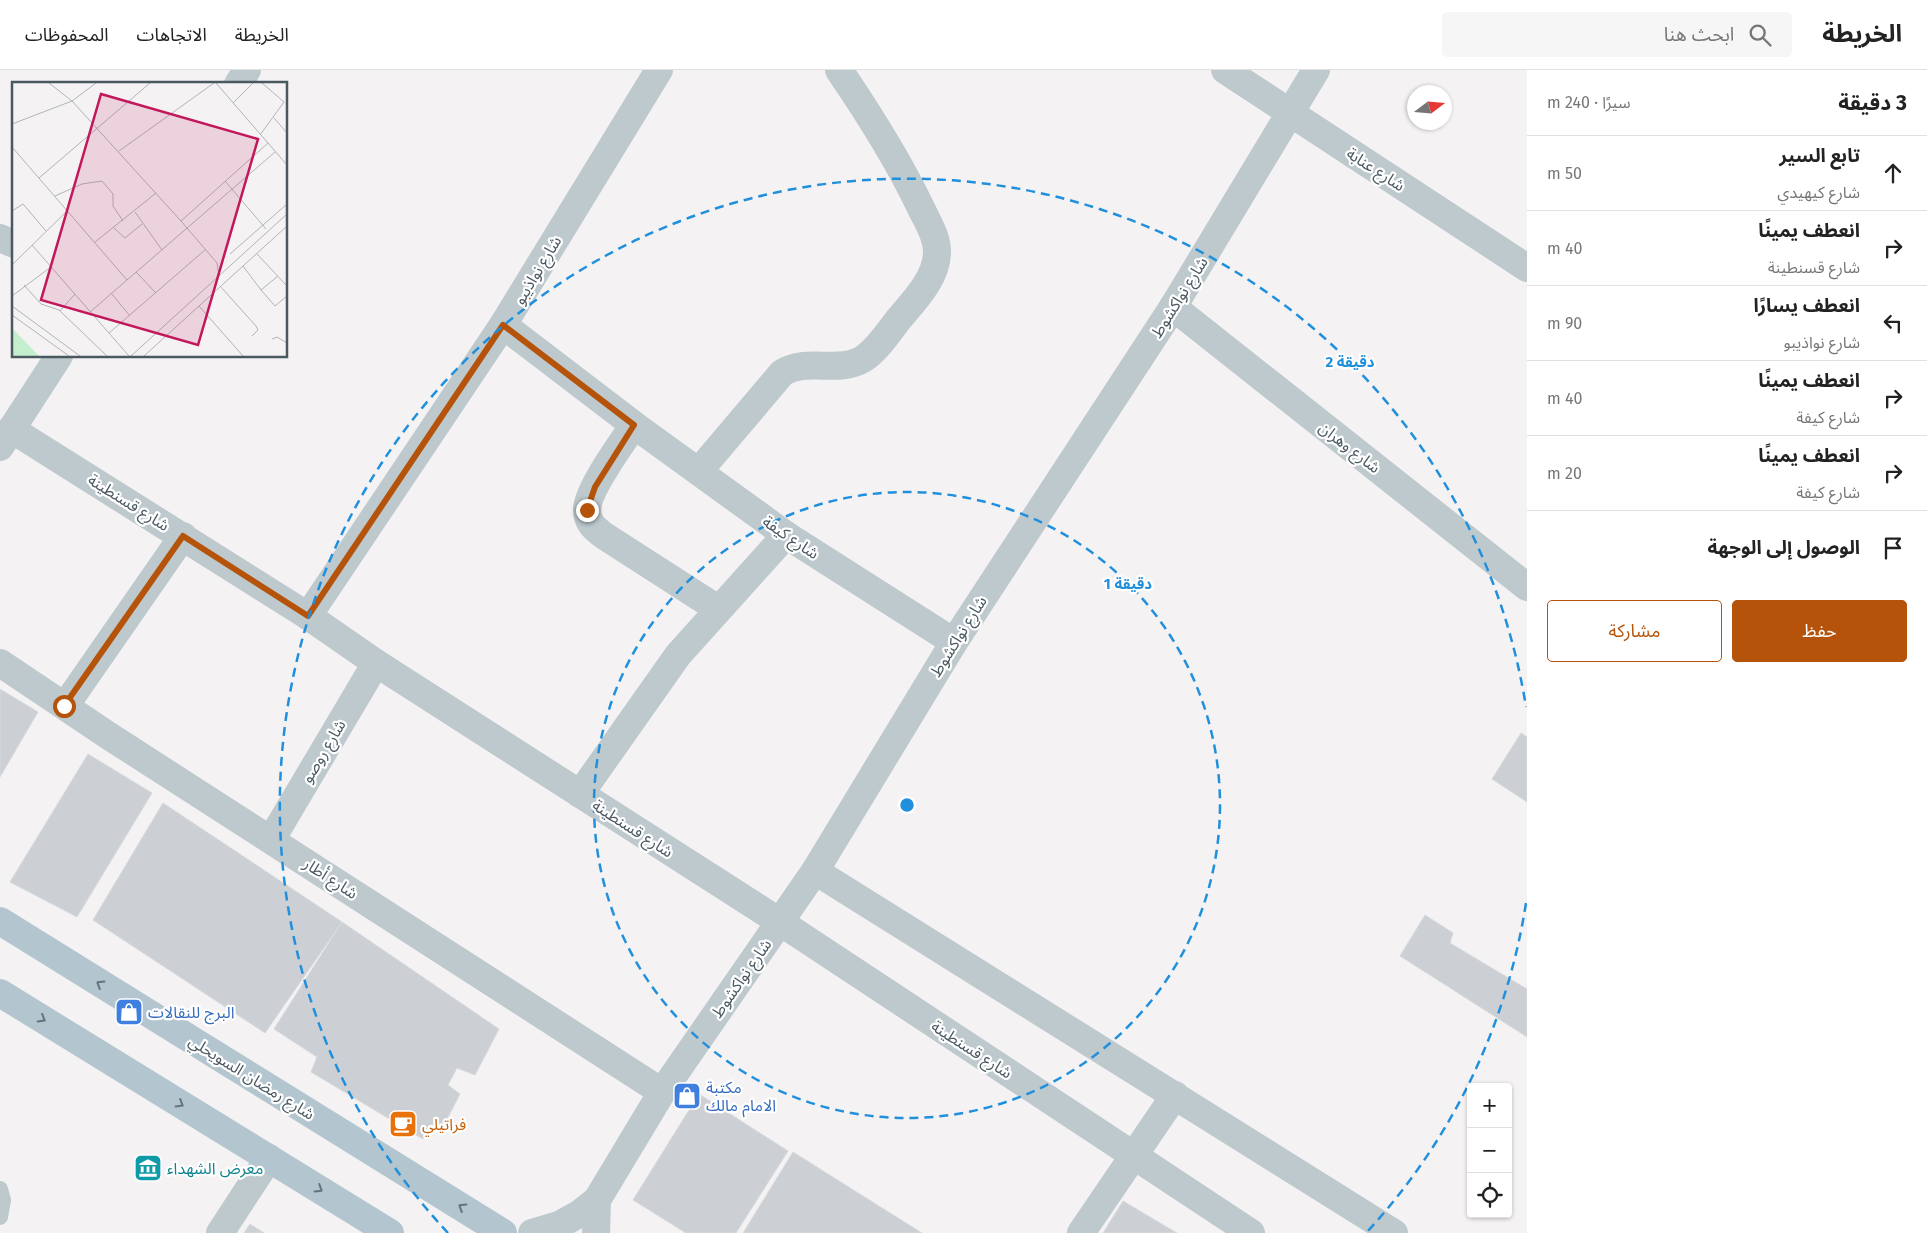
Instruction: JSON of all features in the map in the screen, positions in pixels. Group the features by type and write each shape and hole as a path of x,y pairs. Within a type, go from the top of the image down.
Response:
{"main road":[{"name":"شارع رمضان السويحلي","path":"0,921 503,1233"},
{"path":"3,1001 269,1158 390,1233"}],"street":[{"name":"شارع نواذيبو","path":"308,616 503,325 658,70"},
{"path":"699,471 782,373 799,366 846,365 855,363 869,354 909,308 927,283 934,268 937,253 936,243 918,203 871,117 839,70"},
{"name":"شارع عنابة","path":"1225,70 1527,268"},
{"name":"شارع نواكشوط","path":"597,1200 662,1092 815,871 954,642 1173,307 1316,70"},
{"path":"0,238 12,243"},
{"name":"شارع وهران","path":"1173,307 1527,587"},
{"name":"شارع كيفة","path":"503,325 634,425 786,536 954,642"},
{"path":"5,438 58,358"},
{"path":"634,425 595,487 589,501 588,519 592,526 603,536 718,609"},
{"name":"شارع قسنطينة","path":"5,438 183,536 308,616 376,663 780,922 1251,1233"},
{"path":"64,706 183,536"},
{"path":"580,794 653,688 718,609 786,536"},
{"name":"شارع أطار","path":"0,663 662,1092"},
{"name":"شارع روصو","path":"271,840 376,663"},
{"path":"815,871 1394,1233"},
{"path":"1081,1233 1175,1095"},
{"path":"220,1233 269,1158"},
{"path":"532,1233 559,1225 580,1214 597,1200"},
{"path":"596,1233 597,1200"}],"lane":[{"path":"0,1189 3,1200 0,1217"}],"building":[{"path":"0,689 38,712 0,777"},
{"path":"1521,733 1527,737 1527,802 1492,779"},
{"path":"88,754 152,793 77,917 10,882"},
{"path":"163,803 342,922 265,1033 93,920"},
{"path":"1425,915 1453,933 1450,943 1527,989 1527,1037 1400,956"},
{"path":"342,922 499,1029 475,1075 457,1068 448,1085 460,1094 442,1129 431,1124 423,1139 311,1072 317,1057 274,1029"},
{"path":"699,1094 788,1151 736,1233 686,1233 633,1200"},
{"path":"793,1152 922,1233 743,1233"},
{"path":"1123,1201 1177,1233 1103,1233"},
{"path":"250,1224 264,1233 244,1233"}],"place":[{"name":"البرج للنقالات","path":"129,1012"},
{"name":"مكتبة الامام مالك","path":"687,1096"},
{"name":"فراتيلي","path":"403,1124"},
{"name":"معرض الشهداء","path":"148,1168"}],"route":[{"path":"64,706 183,536 308,616 503,325 634,425 595,487 587,510"}]}
